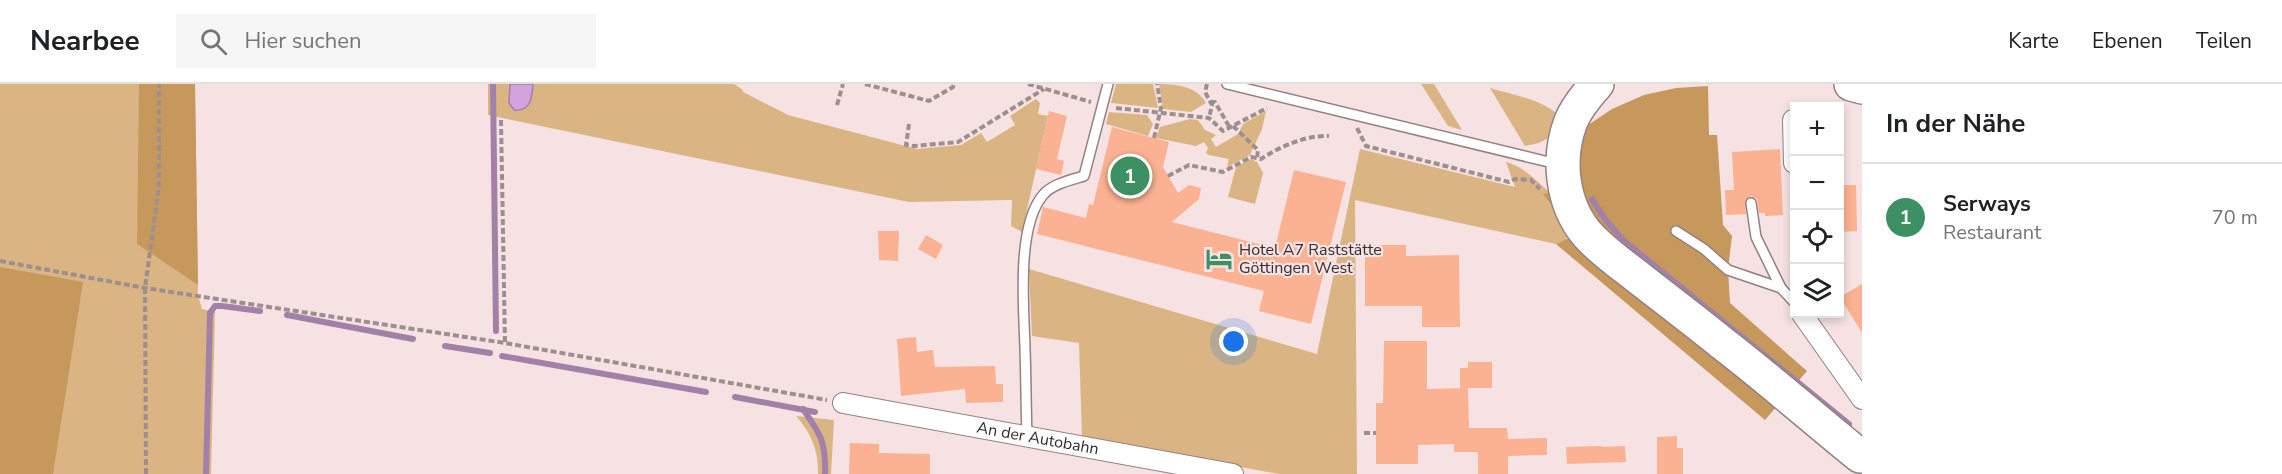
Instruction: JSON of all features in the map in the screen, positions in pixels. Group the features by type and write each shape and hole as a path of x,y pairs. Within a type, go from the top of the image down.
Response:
{"highway":[{"path":"1851,84 1862,87"},
{"path":"1590,92 1571,120 1565,142 1563,165 1566,189 1572,207 1586,232 1606,252 1861,452"}],"street":[{"path":"1805,318 1862,399"},
{"name":"An der Autobahn","path":"843,403 1233,474"}],"lane":[{"path":"1027,437 1024,272 1027,235 1042,196 1049,189 1084,176 1108,84"},
{"path":"1227,84 1563,165"},
{"path":"1751,203 1755,237 1781,288 1790,298"},
{"path":"1676,231 1704,249 1728,270 1781,288"}],"path":[{"path":"146,474 145,288 159,186 159,84"},
{"path":"837,105 843,84"},
{"path":"865,84 929,101 953,87 954,84"},
{"path":"1028,84 1113,108 1209,118 1223,131 1265,109"},
{"path":"1154,138 1160,112 1157,84"},
{"path":"1207,84 1205,92 1212,105 1209,118"},
{"path":"909,124 906,145 958,142 1045,89"},
{"path":"1210,102 1215,102 1231,127 1258,150 1257,159"},
{"path":"1350,114 1366,146 1509,182 1515,179 1531,180 1554,202 1572,207"},
{"path":"501,120 505,343"},
{"path":"1168,176 1189,165 1223,172 1251,157 1261,159 1274,150 1301,142 1313,135 1329,136"},
{"path":"0,261 145,288 505,343 843,403"},
{"path":"1364,434 1376,433"}],"shaded area":[{"path":"0,84 195,84 198,295 202,309 215,312 211,474 0,474"},
{"path":"139,84 195,84 198,285 137,244"},
{"path":"488,84 734,84 743,92 788,115 917,149 961,145 981,133 987,142 1015,125 1010,116 1036,99 1040,103 1038,114 1048,116 1022,232 1011,226 1012,200 909,202 488,115"},
{"path":"510,84 533,84 531,98 524,109 514,110 509,103"},
{"path":"1116,84 1153,84 1158,108 1111,103"},
{"path":"1159,84 1186,87 1198,93 1206,103 1191,112 1163,109"},
{"path":"1421,84 1434,84 1462,130 1448,126"},
{"path":"1708,86 1709,135 1717,135 1723,225 1732,236 1728,270 1730,303 1807,371 1765,420 1556,244 1576,235 1543,194 1579,187 1579,154 1588,125 1612,109 1644,95 1676,88"},
{"path":"1490,88 1527,98 1553,111 1560,117 1555,134 1539,143 1525,146"},
{"path":"1266,111 1262,129 1250,155 1227,167 1229,159 1206,153 1208,148 1204,142 1196,146 1156,138 1160,127 1190,119 1198,120 1205,130 1216,135 1211,139 1216,147 1238,134 1243,124"},
{"path":"1109,112 1147,115 1153,124 1148,136 1106,124"},
{"path":"1360,149 1515,187 1506,162 1512,164 1530,174 1550,193 1544,194 1576,236 1556,244 1355,200 1357,474 1279,474 1082,438 1079,343 1032,336 1029,269 1317,354"},
{"path":"1251,159 1257,162 1263,173 1255,204 1228,197 1236,167"},
{"path":"0,267 83,282 53,474 0,474"},
{"path":"796,416 834,420 831,474 818,474 813,443"}],"building":[{"path":"1049,111 1067,116 1057,159 1064,161 1061,175 1036,169"},
{"path":"1112,127 1169,142 1163,167 1178,193 1189,185 1201,188 1199,199 1172,222 1275,248 1294,170 1346,182 1311,324 1259,311 1264,291 1037,234 1043,207 1086,218 1089,204 1093,205"},
{"path":"1780,149 1783,215 1765,216 1765,213 1759,213 1757,199 1751,196 1745,201 1746,214 1726,215 1725,190 1734,190 1732,152"},
{"path":"1844,185 1856,185 1857,231 1844,232"},
{"path":"878,231 899,231 898,261 879,260"},
{"path":"926,235 943,245 936,259 918,249"},
{"path":"1365,245 1406,245 1406,256 1459,255 1460,327 1422,327 1422,306 1365,306"},
{"path":"1862,284 1862,333 1844,304 1844,295"},
{"path":"916,337 917,352 933,350 935,367 995,366 996,384 1003,384 1003,402 966,403 965,389 901,396 897,339"},
{"path":"1384,341 1427,341 1427,389 1468,388 1469,428 1507,428 1508,439 1547,438 1547,455 1508,456 1508,474 1478,474 1478,452 1454,452 1454,444 1418,445 1418,464 1376,464 1376,403 1383,403"},
{"path":"1468,362 1492,362 1492,388 1460,388 1460,368 1468,368"},
{"path":"1677,436 1677,448 1683,448 1683,474 1657,474 1657,437"},
{"path":"850,443 879,444 879,453 930,454 930,474 849,474"},
{"path":"1625,446 1626,462 1567,464 1566,447"}],"waterway":[{"path":"493,84 496,331"},
{"path":"1592,199 1623,240 1849,424"},
{"path":"206,474 210,313 215,306 260,311"},
{"path":"287,315 413,339"},
{"path":"445,346 490,353"},
{"path":"502,356 706,392"},
{"path":"735,397 815,412"},
{"path":"803,409 821,439 825,454 825,474"}],"place":[{"name":"Serways","path":"1130,176"},
{"name":"Hotel A7 Raststätte Göttingen West","path":"1219,259"}]}
